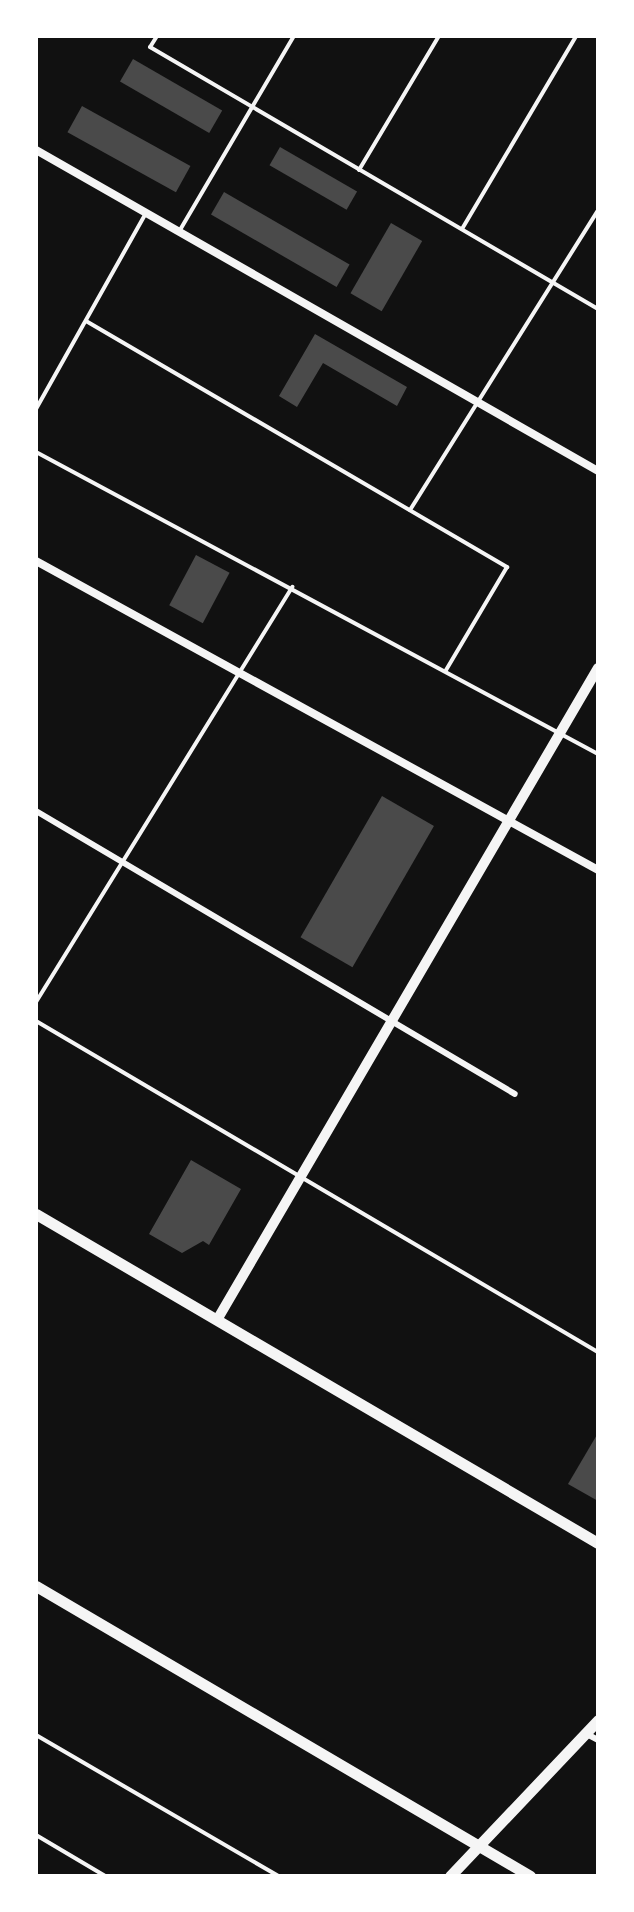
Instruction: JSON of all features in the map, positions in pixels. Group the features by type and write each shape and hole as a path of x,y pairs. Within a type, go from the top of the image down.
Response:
{"main road":[{"path":"36,1214 598,1543"},
{"path":"36,1586 530,1876"},
{"path":"450,1876 598,1720"}],"street":[{"path":"36,150 598,471"},
{"path":"36,561 598,870"},
{"path":"217,1320 598,668"},
{"path":"36,811 515,1094"},
{"path":"585,1733 598,1740"}],"lane":[{"path":"157,36 150,47 598,309"},
{"path":"179,232 294,36"},
{"path":"359,170 439,36"},
{"path":"462,229 576,36"},
{"path":"410,510 555,284 598,210"},
{"path":"36,409 146,213"},
{"path":"86,321 507,567 446,670"},
{"path":"36,452 598,754"},
{"path":"36,1002 292,587"},
{"path":"36,1021 297,1179 598,1352"},
{"path":"36,1735 278,1876"},
{"path":"36,1835 105,1876"}],"building":[{"path":"133,59 222,110 209,133 120,82"},
{"path":"82,106 190,166 176,192 67,132"},
{"path":"280,147 357,191 347,210 270,165"},
{"path":"224,192 350,264 337,287 211,215"},
{"path":"391,223 422,241 382,311 350,293"},
{"path":"315,334 407,387 397,406 323,363 297,407 279,396"},
{"path":"196,555 230,573 203,623 169,605"},
{"path":"382,796 434,826 352,967 300,937"},
{"path":"191,1160 241,1189 209,1245 203,1241 182,1253 149,1234"},
{"path":"598,1433 598,1501 568,1484"}]}
